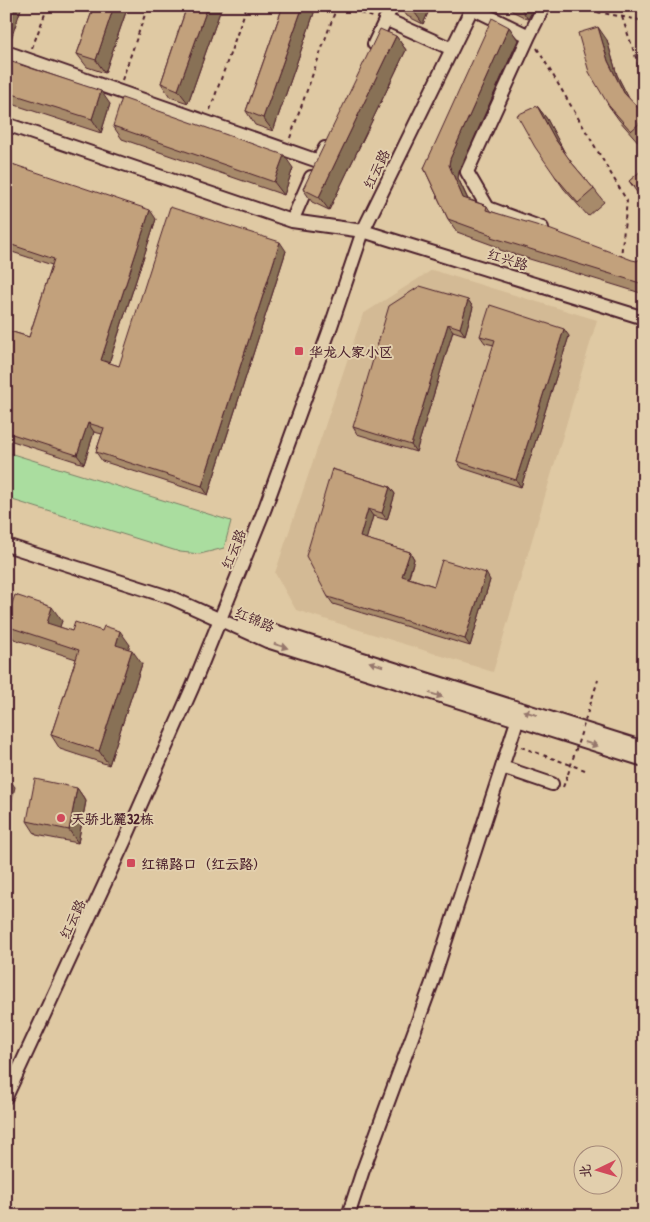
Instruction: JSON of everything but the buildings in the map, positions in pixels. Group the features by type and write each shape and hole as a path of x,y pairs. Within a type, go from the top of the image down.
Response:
{"street":[{"path":"368,56 392,6"},
{"path":"544,6 467,172 488,208 552,232"},
{"path":"473,7 530,36"},
{"name":"红云路","path":"6,1097 125,840 220,621 265,508 363,231 473,7"},
{"path":"385,20 452,50"},
{"path":"6,52 318,161"},
{"name":"红兴路","path":"6,124 292,221 363,231 644,318"},
{"path":"292,221 331,135"},
{"path":"6,545 172,598 220,621"},
{"name":"红锦路","path":"220,621 266,641 644,760"},
{"name":"红锦路","path":"220,621 270,630 644,748"},
{"path":"348,1216 366,1160 432,984 517,720"},
{"path":"502,767 552,784"}],"path":[{"path":"28,60 48,6"},
{"path":"118,91 148,6"},
{"path":"206,122 247,6"},
{"path":"286,150 337,6 385,20"},
{"path":"566,6 644,21"},
{"path":"622,17 644,81"},
{"path":"530,36 626,201 621,257"},
{"path":"568,774 598,680"},
{"path":"521,747 585,770"}],"shaded area":[{"path":"432,270 597,320 493,672 296,610 275,573 363,314"}],"green space":[{"path":"6,452 231,521 224,548 200,554 180,552 6,498"}],"place":[{"name":"华龙人家小区","path":"299,351"},
{"name":"天骄北麓32栋","path":"61,818"},
{"name":"红锦路口（红云路）","path":"131,863"}]}
